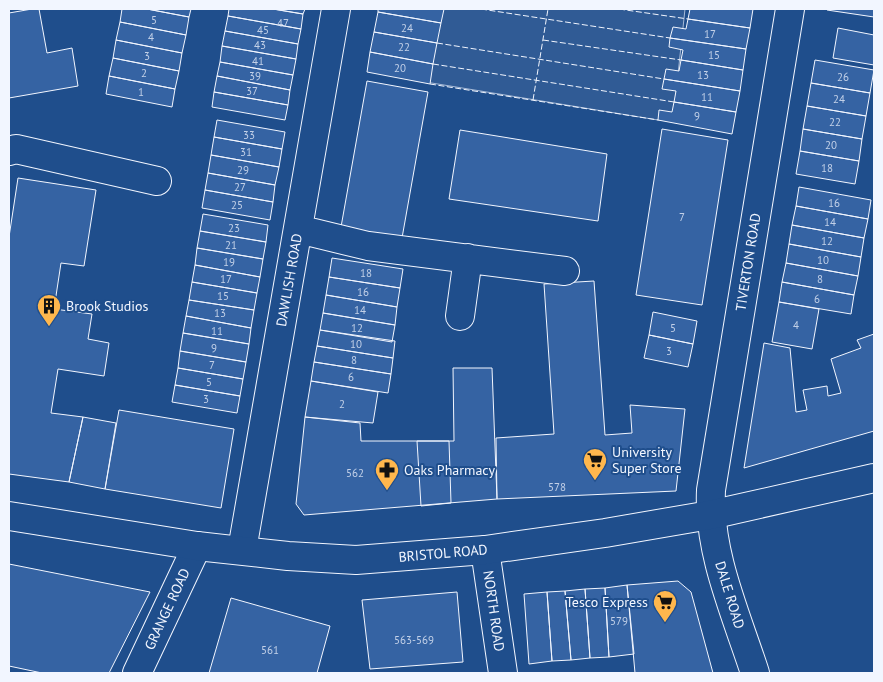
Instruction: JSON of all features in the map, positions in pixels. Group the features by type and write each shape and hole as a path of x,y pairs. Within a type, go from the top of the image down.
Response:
{"street":[{"name":"DAWLISH ROAD","path":"242,550 336,9"},
{"name":"TIVERTON ROAD","path":"710,515 718,441 790,9"},
{"path":"9,151 16,149 157,181"},
{"path":"298,229 368,246 565,272"},
{"path":"460,316 468,258"},
{"name":"BRISTOL ROAD","path":"9,516 197,546 356,560 485,550 710,515 874,478"},
{"name":"DALE ROAD","path":"710,515 725,582 755,673"},
{"name":"GRANGE ROAD","path":"137,673 197,546"},
{"name":"NORTH ROAD","path":"485,550 503,673"}],"shaded area":[{"path":"418,9 685,9 673,121 401,78"}],"building":[{"path":"39,9 47,53 72,48 78,86 9,98 9,13"},
{"path":"122,9 147,9 189,17 186,35 120,22"},
{"path":"147,9 191,9 189,17"},
{"path":"229,9 273,9 303,14 301,29 228,16"},
{"path":"273,9 305,9 303,14"},
{"path":"378,9 444,9 441,23 378,12"},
{"path":"690,9 753,9 750,28 688,19"},
{"path":"827,9 874,9 874,17 827,10"},
{"path":"378,12 441,23 437,43 374,32"},
{"path":"228,16 301,29 298,44 225,31"},
{"path":"688,19 750,28 746,49 670,38 673,27 686,29"},
{"path":"120,22 186,35 182,53 116,40"},
{"path":"838,28 874,35 874,65 833,58"},
{"path":"225,31 298,44 296,59 222,46"},
{"path":"374,32 437,43 433,64 370,52"},
{"path":"670,38 746,49 743,70 681,60 683,50 669,47"},
{"path":"116,40 182,53 179,71 113,58"},
{"path":"222,46 296,59 293,75 220,62"},
{"path":"370,52 433,64 430,84 367,72"},
{"path":"113,58 179,71 175,89 109,76"},
{"path":"681,60 743,70 740,91 664,79 666,69 679,71"},
{"path":"815,60 874,70 870,93 811,83"},
{"path":"220,62 293,75 290,90 217,76"},
{"path":"109,76 175,89 172,107 106,94"},
{"path":"217,76 290,90 288,105 214,92"},
{"path":"664,79 740,91 736,112 674,102 676,91 662,89"},
{"path":"367,81 428,92 402,238 341,227"},
{"path":"811,83 870,93 866,116 807,106"},
{"path":"214,92 288,105 285,120 212,107"},
{"path":"674,102 736,112 732,134 658,120 659,110 672,112"},
{"path":"807,106 866,116 862,139 803,129"},
{"path":"217,120 285,132 282,149 214,137"},
{"path":"662,129 728,140 702,305 636,295"},
{"path":"803,129 862,139 859,161 800,151"},
{"path":"460,130 607,154 598,221 449,199"},
{"path":"214,137 282,149 279,167 211,155"},
{"path":"800,151 859,161 855,184 796,174"},
{"path":"211,155 279,167 275,185 208,173"},
{"path":"208,173 275,185 273,202 205,190"},
{"name":"Brook Studios","path":"18,178 96,190 84,266 61,263 54,309 92,314 88,339 109,343 104,376 58,369 51,413 83,417 69,482 9,474 9,237"},
{"path":"799,187 871,200 868,219 796,206"},
{"path":"205,190 273,202 270,220 202,208"},
{"path":"796,206 868,219 864,238 792,225"},
{"path":"203,214 268,225 266,242 200,231"},
{"path":"792,225 864,238 861,257 789,244"},
{"path":"200,231 266,242 263,259 197,248"},
{"path":"789,244 861,257 858,276 786,263"},
{"path":"197,248 263,259 260,277 195,265"},
{"path":"332,258 403,269 400,288 329,277"},
{"path":"786,263 858,276 854,295 782,282"},
{"path":"195,265 260,277 257,293 192,282"},
{"path":"329,277 400,288 397,307 326,295"},
{"path":"594,281 605,435 632,433 630,405 685,409 676,491 497,499 496,438 554,434 544,284"},
{"path":"192,282 257,293 254,310 189,300"},
{"path":"782,282 854,295 851,314 779,302"},
{"path":"326,295 397,307 395,325 323,313"},
{"path":"189,300 254,310 251,328 186,316"},
{"path":"779,302 819,309 812,349 772,342"},
{"path":"653,312 697,321 693,344 649,335"},
{"path":"323,313 395,325 392,342 320,330"},
{"path":"186,316 251,328 249,344 183,333"},
{"path":"320,330 395,341 393,358 317,346"},
{"path":"183,333 249,344 246,362 180,351"},
{"path":"874,334 874,431 744,468 764,343 790,348 796,412 807,410 803,390 827,386 828,396 841,393 831,359 861,348 857,340"},
{"path":"649,335 693,344 688,367 644,358"},
{"path":"317,346 393,358 391,374 314,362"},
{"path":"180,351 246,362 243,379 178,368"},
{"path":"314,362 391,374 388,393 311,381"},
{"path":"178,368 243,379 240,396 175,385"},
{"path":"453,368 492,368 497,499 304,515 296,504 305,417 360,423 361,441 454,441"},
{"path":"311,381 378,392 373,423 305,417"},
{"path":"175,385 240,396 237,413 172,402"},
{"path":"119,410 234,429 221,508 105,489"},
{"path":"83,417 116,423 105,489 69,482"},
{"path":"417,441 449,441 451,503 421,506"},
{"path":"9,564 150,592 109,673 42,673 9,666"},
{"name":"Tesco Express","path":"678,581 691,592 713,673 635,673 627,585"},
{"path":"627,585 634,654 609,657 605,588"},
{"path":"605,588 609,657 590,658 585,589"},
{"path":"585,589 590,658 571,660 565,591"},
{"path":"565,591 571,660 552,661 547,592"},
{"path":"457,592 463,662 370,669 362,600"},
{"path":"547,592 552,661 529,664 524,594"},
{"path":"231,598 330,626 317,673 209,673"}],"fence":[{"path":"481,9 670,38"},
{"path":"533,100 548,9"},
{"path":"619,9 688,19"},
{"path":"543,40 681,60"},
{"path":"437,43 664,79"},
{"path":"433,64 674,102"},
{"path":"430,84 658,120"}],"place":[{"name":"Brook Studios","path":"49,327"},
{"name":"University Super Store","path":"595,481"},
{"name":"Oaks Pharmacy","path":"387,491"},
{"name":"Tesco Express","path":"665,623"}]}
